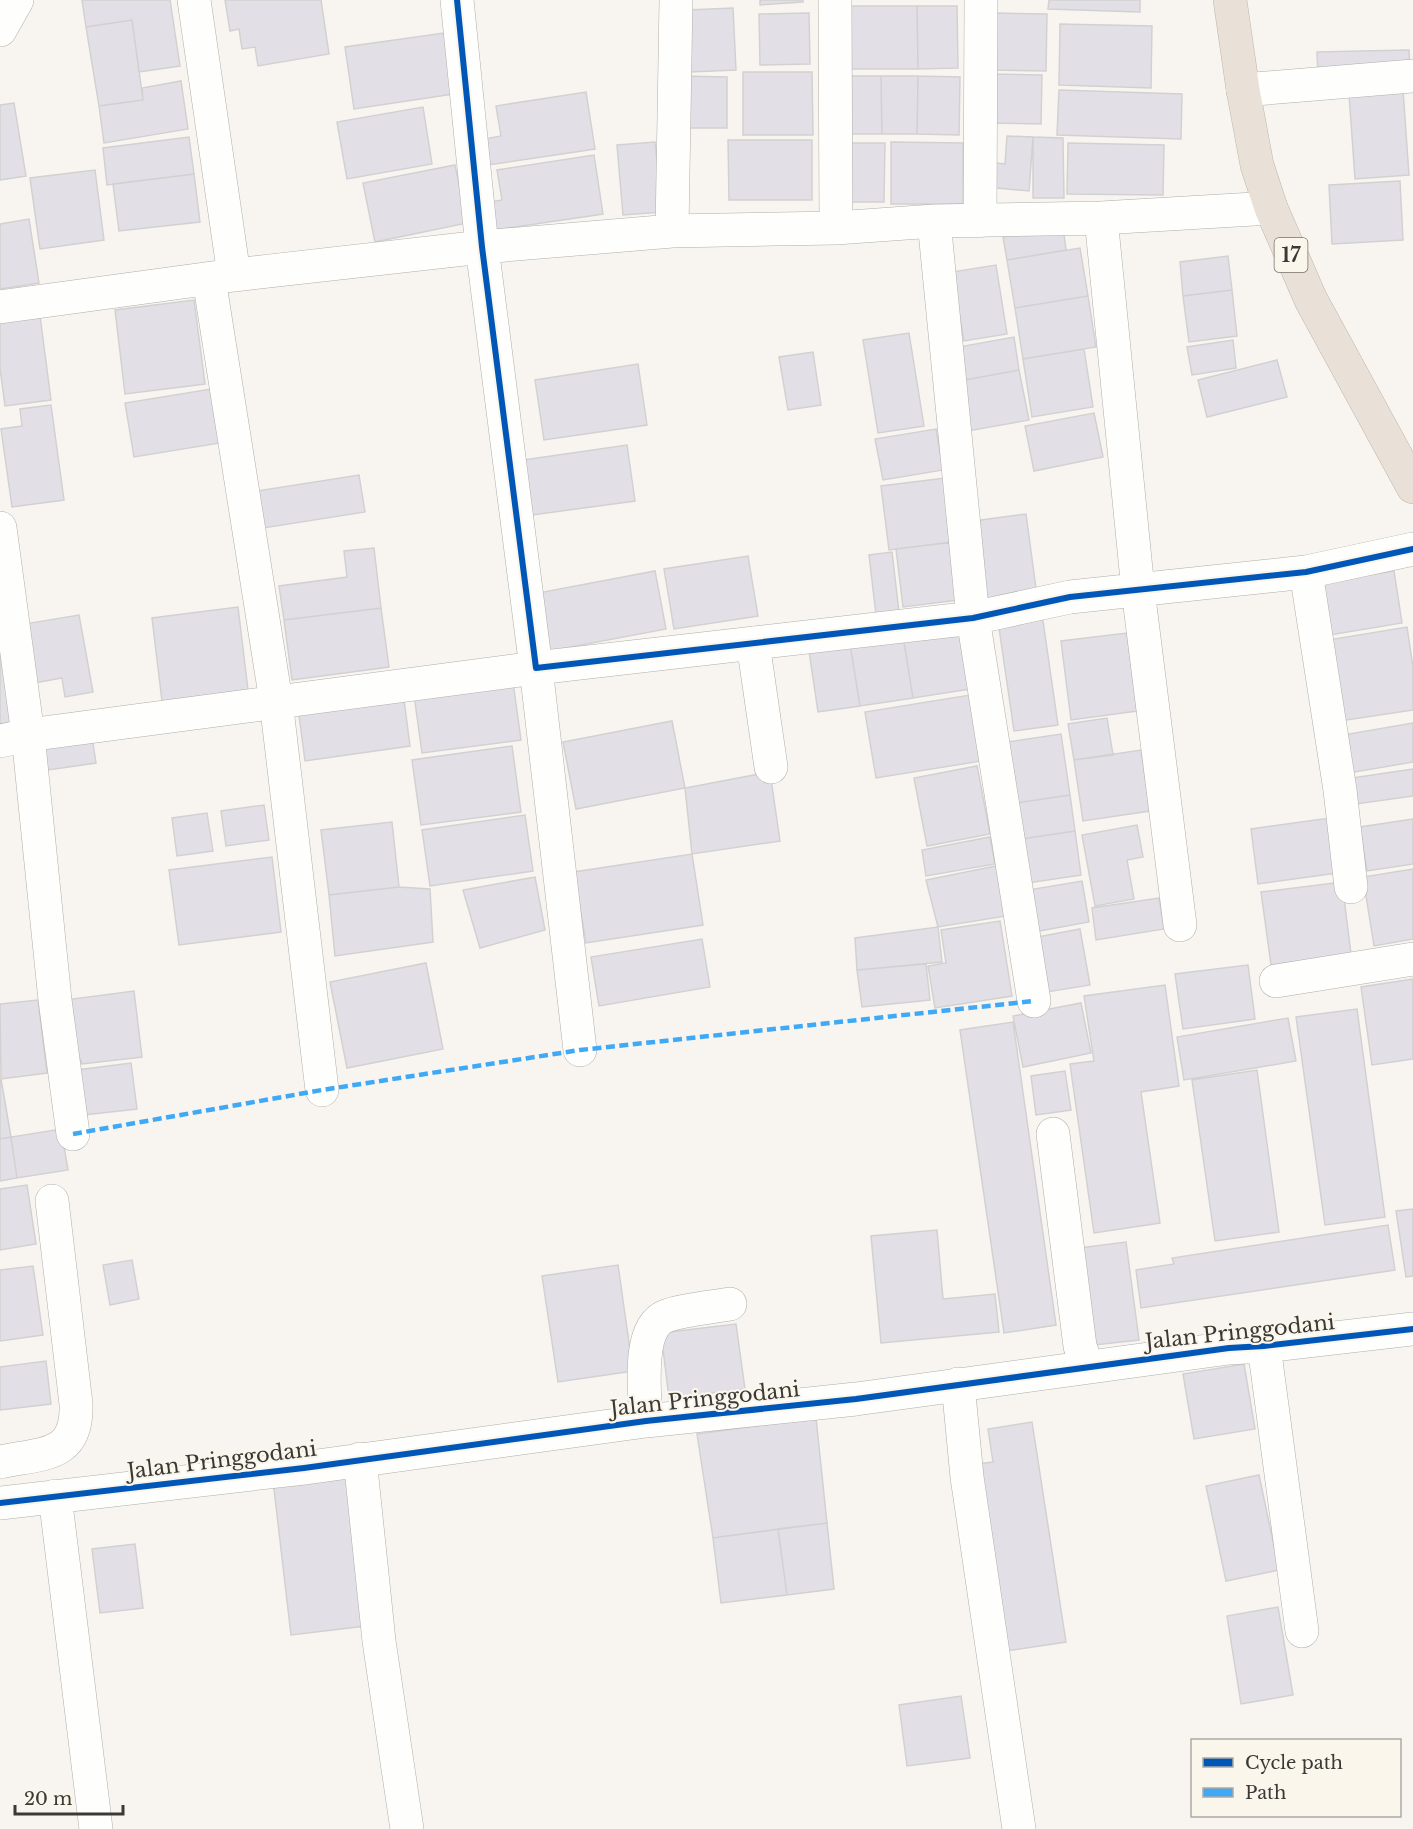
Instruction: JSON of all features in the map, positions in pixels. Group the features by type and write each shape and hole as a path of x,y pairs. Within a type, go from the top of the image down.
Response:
{"highway":[{"name":"17","path":"1230,0 1257,165 1271,208 1311,300 1413,487"}],"street":[{"path":"0,30 17,0"},
{"path":"194,0 222,277 276,701 322,1090"},
{"path":"457,0 482,247 536,668 580,1050"},
{"path":"672,231 676,0"},
{"path":"835,0 836,228"},
{"path":"980,221 981,0"},
{"path":"1243,90 1413,76"},
{"path":"0,307 222,277 482,247 672,231 836,228 934,221 1101,218 1271,208"},
{"path":"1101,218 1138,590 1180,925"},
{"path":"934,221 973,618 1034,1001"},
{"path":"0,528 14,738 55,1000 73,1134"},
{"path":"14,738 276,701 536,668 973,618 1070,597 1306,572 1413,549"},
{"path":"1306,572 1340,790 1351,887"},
{"path":"753,643 771,767"},
{"path":"1276,981 1413,959"},
{"path":"1053,1134 1080,1346 1087,1367"},
{"path":"0,1462 52,1451 67,1443 75,1427 76,1404 52,1201"},
{"path":"646,1420 644,1367 648,1338 654,1324 665,1316 730,1304"},
{"name":"Jalan Pringgodani","path":"0,1503 304,1468 646,1420 856,1399 1229,1348 1413,1329"},
{"path":"1264,1346 1302,1631"},
{"path":"958,1384 967,1477 1019,1829"},
{"path":"360,1459 379,1641 407,1829"},
{"path":"55,1496 96,1829"}],"building":[{"path":"82,0 170,0 180,66 139,72 132,20 86,27"},
{"path":"225,0 321,0 329,54 258,66 255,47 242,49 239,29 230,31"},
{"path":"760,0 803,0 803,2 760,5"},
{"path":"1049,0 1140,0 1140,12 1048,9"},
{"path":"838,6 917,6 918,69 839,69"},
{"path":"917,6 957,6 958,68 918,69"},
{"path":"733,8 736,70 690,72 687,10"},
{"path":"809,13 810,64 760,65 759,14"},
{"path":"993,13 1047,14 1046,71 992,70"},
{"path":"132,20 143,100 99,106 86,27"},
{"path":"1060,24 1152,26 1151,88 1059,85"},
{"path":"444,33 453,94 354,109 345,47"},
{"path":"1409,50 1410,73 1318,76 1317,52"},
{"path":"743,72 812,72 813,135 743,135"},
{"path":"987,74 1042,75 1041,124 987,123"},
{"path":"681,76 727,77 727,128 681,128"},
{"path":"840,76 881,76 882,134 841,134"},
{"path":"881,76 918,76 917,134 882,134"},
{"path":"918,76 960,77 959,135 917,134"},
{"path":"181,81 188,129 104,143 99,106 143,100 142,88"},
{"path":"1059,90 1182,94 1181,139 1057,135"},
{"path":"1403,90 1409,175 1355,179 1349,94"},
{"path":"586,92 595,149 488,165 484,139 501,136 496,106"},
{"path":"14,103 26,176 0,180 0,105"},
{"path":"423,107 432,164 347,179 337,122"},
{"path":"1007,136 1033,137 1029,191 986,187 988,162 1005,164"},
{"path":"189,137 194,174 107,185 103,148"},
{"path":"1033,137 1063,138 1064,198 1033,198"},
{"path":"728,140 812,140 812,200 729,200"},
{"path":"655,142 662,212 623,215 617,145"},
{"path":"891,142 963,143 963,204 891,204"},
{"path":"842,143 885,143 884,202 842,202"},
{"path":"1068,143 1164,145 1163,195 1067,194"},
{"path":"594,155 603,214 494,230 490,202 502,200 497,170"},
{"path":"455,165 467,223 375,242 363,183"},
{"path":"95,170 104,240 40,249 30,178"},
{"path":"194,174 200,222 119,231 113,184"},
{"path":"1400,181 1403,240 1332,244 1329,185"},
{"path":"29,219 39,283 0,289 0,224"},
{"path":"1063,227 1066,250 1007,260 1003,237"},
{"path":"1080,248 1088,296 1015,308 1007,260"},
{"path":"1228,256 1232,290 1183,296 1180,262"},
{"path":"996,265 1007,334 964,341 952,272"},
{"path":"1232,290 1237,336 1189,342 1183,296"},
{"path":"1088,296 1096,347 1023,359 1015,308"},
{"path":"194,300 205,384 125,394 115,310"},
{"path":"40,316 51,400 5,406 0,368 0,321"},
{"path":"909,333 924,426 878,433 863,340"},
{"path":"1014,337 1019,370 959,381 953,348"},
{"path":"1233,340 1236,368 1192,375 1187,347"},
{"path":"1084,349 1093,407 1032,417 1023,359"},
{"path":"813,352 821,405 788,410 779,357"},
{"path":"1277,360 1287,397 1207,417 1198,380"},
{"path":"638,364 647,425 544,440 535,380"},
{"path":"1019,370 1029,420 968,431 959,381"},
{"path":"211,389 220,443 134,457 125,403"},
{"path":"51,405 64,500 12,507 1,429 22,426 20,409"},
{"path":"1094,413 1103,457 1034,471 1025,426"},
{"path":"936,429 943,470 883,480 875,439"},
{"path":"627,445 635,501 525,516 517,461"},
{"path":"359,475 365,512 257,529 251,492"},
{"path":"945,478 953,542 889,550 881,486"},
{"path":"1026,514 1037,596 986,603 974,521"},
{"path":"951,542 958,600 903,607 896,549"},
{"path":"374,548 381,608 284,620 279,586 347,577 344,551"},
{"path":"892,552 899,612 876,615 869,555"},
{"path":"748,556 758,616 674,629 664,569"},
{"path":"655,571 666,629 545,652 533,594"},
{"path":"1394,571 1402,623 1324,636 1316,583"},
{"path":"238,607 248,690 162,701 152,618"},
{"path":"381,608 389,667 292,680 284,620"},
{"path":"1042,614 1058,725 1014,731 998,621"},
{"path":"79,615 93,692 65,697 62,678 29,684 19,625"},
{"path":"961,627 970,689 913,698 903,636"},
{"path":"1407,627 1413,667 1413,710 1340,721 1328,640"},
{"path":"0,630 14,723 0,725"},
{"path":"1127,633 1137,711 1071,720 1061,641"},
{"path":"903,636 913,698 860,706 850,644"},
{"path":"850,644 860,706 818,712 809,651"},
{"path":"513,682 521,740 422,753 414,695"},
{"path":"970,695 981,761 876,778 865,712"},
{"path":"404,700 410,746 305,761 299,715"},
{"path":"1107,718 1113,755 1074,760 1068,724"},
{"path":"672,721 685,788 576,809 563,742"},
{"path":"1413,723 1413,762 1349,773 1343,735"},
{"path":"91,730 96,763 41,771 36,737"},
{"path":"1061,734 1070,795 1010,804 1001,743"},
{"path":"512,746 521,812 421,825 412,760"},
{"path":"1141,750 1150,811 1083,821 1074,760"},
{"path":"977,766 990,834 927,846 914,778"},
{"path":"1413,769 1413,796 1349,805 1346,779"},
{"path":"770,772 780,841 692,854 685,788"},
{"path":"1070,795 1075,831 1015,840 1010,804"},
{"path":"264,805 269,840 226,846 221,811"},
{"path":"207,813 213,851 177,856 172,818"},
{"path":"525,815 533,871 430,886 422,830"},
{"path":"1330,818 1337,873 1258,884 1251,829"},
{"path":"1413,819 1413,864 1367,871 1360,827"},
{"path":"392,822 399,887 329,895 321,830"},
{"path":"1137,825 1143,857 1127,860 1134,899 1095,906 1082,835"},
{"path":"1075,831 1081,875 1021,884 1015,840"},
{"path":"990,837 995,864 926,876 922,850"},
{"path":"692,854 703,925 586,943 574,872"},
{"path":"272,857 281,932 179,945 169,870"},
{"path":"996,866 1006,916 938,927 926,880"},
{"path":"1413,869 1413,939 1374,946 1363,877"},
{"path":"535,877 545,930 480,948 463,890"},
{"path":"1082,881 1089,922 1028,933 1022,891"},
{"path":"1342,882 1351,954 1271,965 1261,892"},
{"path":"399,887 430,889 433,942 335,956 329,895"},
{"path":"1159,898 1164,929 1096,940 1092,908"},
{"path":"1000,921 1012,996 935,1008 928,966 946,963 941,930"},
{"path":"938,927 942,962 857,970 855,938"},
{"path":"1080,929 1090,985 1041,993 1032,938"},
{"path":"702,939 710,987 599,1006 591,957"},
{"path":"426,963 443,1049 347,1068 330,982"},
{"path":"926,964 930,1000 862,1007 857,970"},
{"path":"1248,965 1255,1019 1183,1029 1175,974"},
{"path":"1413,979 1413,1059 1372,1065 1361,987"},
{"path":"1165,985 1179,1086 1141,1092 1160,1223 1094,1233 1070,1064 1094,1061 1084,996"},
{"path":"134,991 142,1057 82,1064 57,1001"},
{"path":"38,1000 47,1073 1,1079 0,1004"},
{"path":"1081,1003 1091,1053 1023,1067 1013,1016"},
{"path":"1357,1009 1385,1217 1325,1225 1296,1017"},
{"path":"1288,1018 1296,1061 1184,1080 1177,1037"},
{"path":"1013,1022 1056,1325 1004,1333 960,1030"},
{"path":"131,1063 137,1109 75,1116 69,1071"},
{"path":"1257,1070 1279,1232 1215,1241 1192,1080"},
{"path":"1065,1071 1071,1110 1036,1115 1031,1076"},
{"path":"0,1080 11,1137 0,1139"},
{"path":"61,1129 68,1170 17,1178 11,1137"},
{"path":"11,1137 17,1178 0,1181 0,1139"},
{"path":"27,1185 36,1244 0,1250 0,1189"},
{"path":"1413,1209 1413,1276 1406,1277 1396,1211"},
{"path":"1388,1225 1395,1270 1141,1308 1136,1270 1174,1264 1172,1258"},
{"path":"937,1230 943,1299 995,1294 999,1332 881,1343 871,1236"},
{"path":"1126,1242 1139,1340 1085,1346 1072,1249"},
{"path":"132,1260 139,1299 110,1305 103,1265"},
{"path":"618,1265 633,1371 558,1382 542,1276"},
{"path":"33,1266 43,1335 0,1341 0,1270"},
{"path":"736,1324 745,1389 669,1398 661,1333"},
{"path":"46,1361 51,1404 0,1410 0,1367"},
{"path":"1244,1364 1255,1429 1194,1439 1183,1374"},
{"path":"816,1418 827,1523 713,1538 697,1434"},
{"path":"1032,1422 1066,1642 999,1652 970,1465 993,1462 988,1429"},
{"path":"347,1464 366,1626 291,1635 272,1472"},
{"path":"1259,1475 1279,1570 1226,1581 1206,1486"},
{"path":"827,1523 834,1589 787,1595 778,1529"},
{"path":"778,1529 787,1595 721,1603 713,1538"},
{"path":"135,1544 143,1608 100,1613 92,1549"},
{"path":"1278,1607 1293,1695 1241,1704 1227,1616"},
{"path":"961,1696 970,1758 907,1766 899,1705"}],"marked path":[{"path":"73,1134 322,1090 580,1050 1034,1001"}],"cycle path":[{"path":"457,0 482,247 536,668 973,618 1070,597 1306,572 1413,549"},
{"path":"0,1503 304,1468 646,1421 856,1399 1229,1348 1413,1329"}]}
